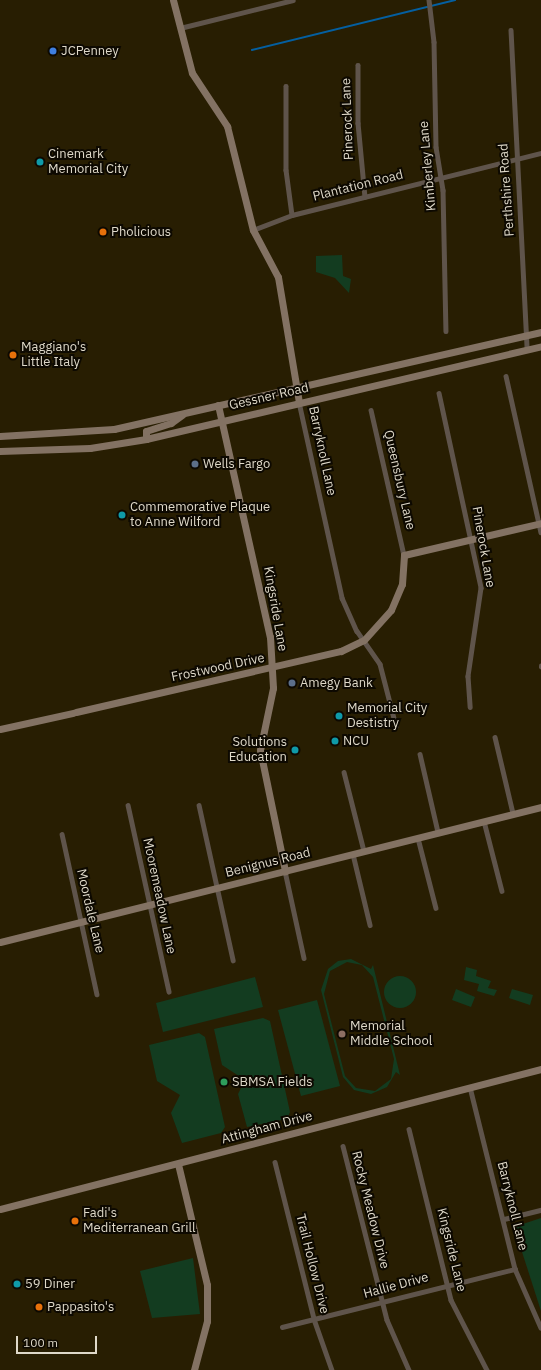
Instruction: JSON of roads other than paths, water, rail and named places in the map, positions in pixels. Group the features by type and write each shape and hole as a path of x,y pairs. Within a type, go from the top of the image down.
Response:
{"street":[{"name":"Barryknoll Lane","path":"173,0 192,73 227,126 253,230 278,277 285,299 296,388 342,598 364,640 380,664 396,726"},
{"path":"180,28 294,0"},
{"name":"Kimberley Lane","path":"428,0 431,12 435,125 441,176 446,331"},
{"name":"Perthshire Road","path":"511,30 513,126 518,158 525,336 527,349"},
{"name":"Pinerock Lane","path":"358,65 358,123 365,197"},
{"path":"286,86 286,170 292,215"},
{"name":"Plantation Road","path":"253,230 292,215 441,176 541,153"},
{"name":"Gessner Road","path":"0,436 86,434 186,413 541,332"},
{"name":"Gessner Road","path":"0,451 90,448 146,439 541,346"},
{"path":"399,365 402,379"},
{"path":"506,376 541,532"},
{"name":"Pinerock Lane","path":"439,393 472,539 481,588 468,676 470,707"},
{"name":"Kingsride Lane","path":"218,405 223,420 267,623 273,688 260,750 304,958"},
{"name":"Queensbury Lane","path":"372,410 404,555"},
{"path":"146,439 146,431 171,423 186,413"},
{"path":"404,555 540,523"},
{"name":"Frostwood Drive","path":"0,729 328,656 364,640 383,622 397,598 404,555"},
{"path":"495,737 513,814"},
{"path":"420,754 438,832"},
{"path":"344,772 364,851"},
{"name":"Mooremeadow Lane","path":"128,805 169,992"},
{"path":"199,805 233,960"},
{"name":"Benignus Road","path":"0,942 541,807"},
{"path":"484,821 502,891"},
{"name":"Moordale Lane","path":"62,834 97,994"},
{"path":"418,838 436,908"},
{"path":"353,854 370,925"},
{"name":"Attingham Drive","path":"0,1209 470,1087 541,1070"},
{"name":"Barryknoll Lane","path":"470,1087 504,1219 515,1269 541,1328"},
{"name":"Kingsride Lane","path":"409,1129 447,1284 459,1319 487,1370"},
{"name":"Rocky Meadow Drive","path":"343,1146 381,1302 395,1342 409,1370"},
{"name":"Trail Hollow Drive","path":"275,1162 314,1319 332,1370"},
{"path":"178,1164 207,1285 206,1321 194,1370"},
{"path":"504,1219 541,1210"},
{"name":"Hallie Drive","path":"282,1327 447,1284 515,1269"}],"waterway":[{"path":"252,50 455,0"}],"place":[{"name":"JCPenney","path":"53,51"},
{"name":"Cinemark Memorial City","path":"40,162"},
{"name":"Pholicious","path":"103,232"},
{"name":"Maggiano's Little Italy","path":"13,355"},
{"name":"Wells Fargo","path":"195,464"},
{"name":"Commemorative Plaque to Anne Wilford","path":"122,515"},
{"name":"Amegy Bank","path":"292,683"},
{"name":"Memorial City Destistry","path":"339,716"},
{"name":"NCU","path":"335,741"},
{"name":"Solutions Education","path":"295,750"},
{"name":"Memorial Middle School","path":"342,1034"},
{"name":"SBMSA Fields","path":"224,1082"},
{"name":"Fadi's Mediterranean Grill","path":"75,1221"},
{"name":"59 Diner","path":"17,1284"},
{"name":"Pappasito's","path":"39,1307"}]}
